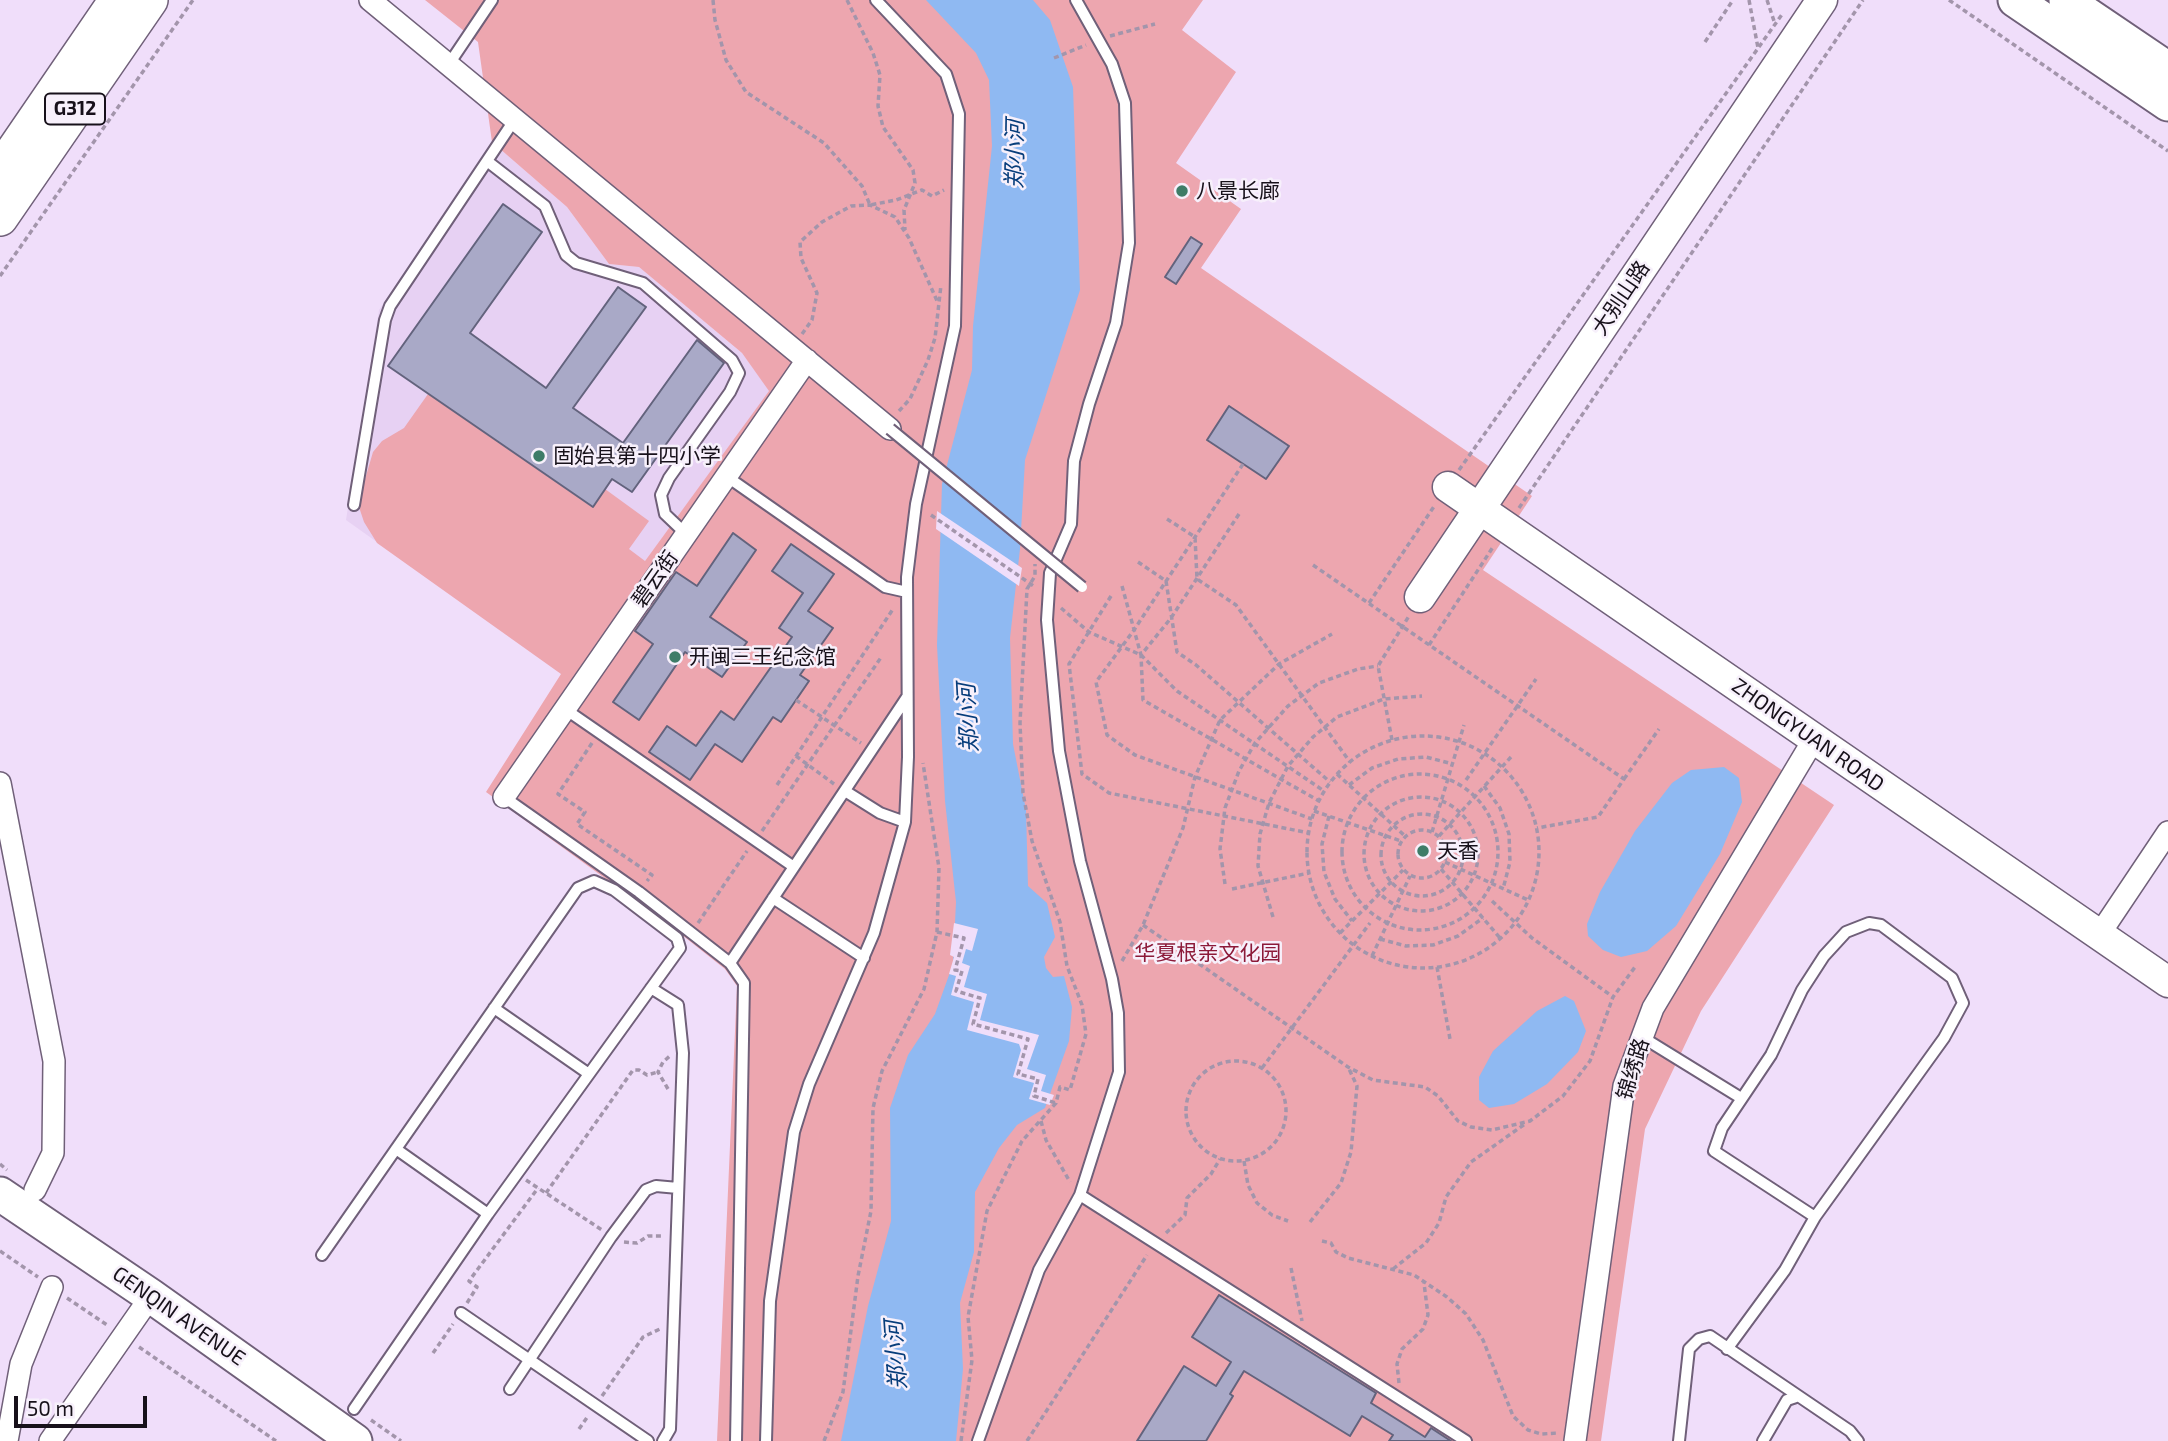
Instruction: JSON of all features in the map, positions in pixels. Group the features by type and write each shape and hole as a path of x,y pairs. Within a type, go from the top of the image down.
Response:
{"highway":[{"name":"G312","path":"0,171 117,0"},
{"name":"G312","path":"0,218 150,0"}],"main road":[{"name":"大别山路","path":"1420,597 1822,0"},
{"path":"2015,0 2168,104"},
{"path":"2066,0 2168,69"},
{"name":"ZHONGYUAN ROAD","path":"1448,487 2168,982"},
{"name":"GENQIN AVENUE","path":"0,1194 151,1296 355,1425"}],"street":[{"path":"370,0 888,428"},
{"name":"碧云街","path":"504,797 726,476 799,354"},
{"name":"锦绣路","path":"1576,1435 1624,1086 1653,1008 1814,739"},
{"path":"0,783 54,1061 53,1153 35,1190"},
{"path":"2099,935 2168,832"},
{"path":"7,1441 21,1364 51,1287"},
{"path":"50,1441 151,1296"}],"lane":[{"path":"449,64 492,0"},
{"path":"766,1441 770,1301 794,1132 809,1084 864,958 891,877 905,822 907,593 916,504 955,326 959,114 946,74 876,0"},
{"path":"978,1441 1040,1270 1080,1195 1119,1072 1118,1013 1112,979 1080,861 1059,751 1047,620 1051,599 1050,573 1071,524 1074,461 1116,323 1129,243 1125,103 1112,64 1076,0"},
{"path":"354,505 385,320 390,306 515,119"},
{"path":"487,161 545,206 566,255 576,264 643,283 732,360 739,373 730,392 669,478 662,495 665,514 686,534"},
{"path":"888,428 1082,587"},
{"path":"726,476 885,587 907,593"},
{"path":"730,963 907,697"},
{"path":"565,709 794,867"},
{"path":"845,791 880,813 905,822"},
{"path":"504,797 639,892 730,963 744,983 736,1441"},
{"path":"322,1255 578,888 594,881 614,890 677,938 680,948 488,1214 355,1425"},
{"path":"773,898 864,958"},
{"path":"1727,1349 1785,1269 1815,1217 1944,1038 1963,1003 1952,978 1881,925 1869,923 1846,932 1824,956 1802,990 1771,1055 1722,1128 1714,1152 1815,1217"},
{"path":"651,988 678,1005 681,1016 670,1429 663,1441"},
{"path":"494,1008 589,1074"},
{"path":"1642,1037 1741,1098"},
{"path":"396,1149 488,1214"},
{"path":"510,1389 611,1237 646,1190 656,1186 678,1188"},
{"path":"1080,1195 1466,1441"},
{"path":"461,1313 648,1441"},
{"path":"1679,1441 1689,1349 1699,1339 1710,1336 1850,1430 1858,1441"},
{"path":"1763,1441 1787,1401 1796,1396"}],"path":[{"path":"0,276 193,0"},
{"path":"713,0 715,20 726,60 746,92 824,144 862,186 870,205 895,217 938,303"},
{"path":"847,0 873,52 880,75 878,106 883,127 913,170 915,183 905,210 905,233"},
{"path":"1705,42 1733,0"},
{"path":"1749,0 1758,48"},
{"path":"1767,0 1775,24"},
{"path":"1429,645 1863,0"},
{"path":"1949,0 2168,151"},
{"path":"1369,603 1786,8"},
{"path":"799,354 812,320 817,293 801,258 800,242 822,222 851,206 896,201 922,190 932,196 958,181"},
{"path":"888,428 910,399 928,360 942,281 956,274"},
{"path":"1243,464 1134,630 1096,681 1107,735 1135,755 1312,819"},
{"path":"1142,655 1171,618 1239,514"},
{"path":"931,515 1035,587 1089,632 1142,655 1177,691 1324,791"},
{"path":"1167,519 1195,537"},
{"path":"1195,537 1196,579"},
{"path":"961,1441 972,1360 968,1317 987,1211 1021,1140 1041,1121 1055,1102 1060,1087 1070,1090 1086,1034 1082,1004 1066,966 1060,922 1032,841 1023,793 1020,723 1027,589 1035,576 1033,568 1039,558"},
{"path":"1138,562 1166,581 1177,652 1330,782"},
{"path":"1313,565 1624,779"},
{"path":"1196,579 1236,605 1350,762"},
{"path":"1122,586 1142,655 1143,700 1319,801"},
{"path":"777,785 894,607 894,589"},
{"path":"1111,596 1069,664 1082,774 1109,793 1309,833"},
{"path":"1392,740 1378,666 1420,597"},
{"path":"1112,979 1143,925 1183,828 1195,776 1220,720 1279,664 1332,635"},
{"path":"691,933 882,656"},
{"path":"1224,884 1220,849 1224,816 1231,790 1255,743 1267,727 1302,695 1337,676 1378,666"},
{"path":"1466,780 1536,679"},
{"path":"1273,917 1258,866 1263,824 1269,803 1288,766 1297,753 1337,717 1384,699 1422,696"},
{"path":"796,699 872,750"},
{"path":"1432,832 1464,725"},
{"path":"1536,828 1598,817 1659,729"},
{"path":"599,733 558,794 585,812 577,824 652,875 639,892"},
{"path":"1437,736 1460,741 1485,753 1502,766 1524,794 1536,828 1539,857 1528,900 1500,938 1471,957 1437,967 1404,967 1372,956 1352,944 1340,933 1320,905 1309,873 1309,833 1312,819 1330,782 1350,762 1392,740 1437,736"},
{"path":"796,756 845,791"},
{"path":"1349,785 1372,768 1398,759 1426,757 1452,764"},
{"path":"1439,836 1511,757"},
{"path":"824,1441 843,1392 858,1276 871,1211 873,1108 882,1071 924,989 937,932 939,869 923,761"},
{"path":"1337,774 1405,836"},
{"path":"1409,774 1448,779 1475,796 1489,815 1496,837 1497,860 1491,883 1474,907 1455,921 1433,928 1410,929 1388,923 1365,908 1345,874 1342,848 1347,822 1363,798 1384,782 1409,774"},
{"path":"1484,786 1500,808 1509,834 1510,862 1503,889"},
{"path":"1414,796 1442,800 1461,812 1472,825 1478,842 1474,876 1462,893 1443,907 1427,911 1396,905 1380,894 1369,877 1364,859 1369,830 1380,813 1396,802 1414,796"},
{"path":"1314,811 1401,841"},
{"path":"1414,815 1437,817 1449,825 1463,850 1460,869 1453,882 1430,895 1403,891 1391,882 1381,860 1386,836 1393,826 1414,815"},
{"path":"1329,816 1322,844 1324,872 1335,899 1352,921"},
{"path":"1418,830 1432,832 1439,836 1446,849 1445,862 1441,869 1427,878 1410,876 1403,870 1397,856 1401,841 1418,830"},
{"path":"1445,862 1528,900"},
{"path":"1441,869 1500,938"},
{"path":"1340,933 1403,870"},
{"path":"1232,889 1309,873"},
{"path":"1372,956 1410,876"},
{"path":"1492,901 1613,997"},
{"path":"1380,939 1406,946 1433,944 1458,936 1483,918"},
{"path":"1262,1068 1370,923"},
{"path":"1143,925 1348,1067 1373,1080 1425,1087 1438,1096 1458,1121 1471,1127 1492,1130 1530,1121"},
{"path":"937,932 964,938 955,970 962,971 956,991 980,998 973,1024 1028,1038 1018,1074 1038,1079 1034,1096 1055,1102"},
{"path":"1437,967 1450,1039"},
{"path":"1393,1269 1426,1243 1439,1223 1451,1188 1471,1162 1563,1096 1590,1061 1613,997 1635,967"},
{"path":"1244,1061 1262,1068 1282,1090 1286,1105 1285,1121 1271,1147 1244,1161 1220,1159 1207,1153 1194,1139 1186,1121 1186,1102 1193,1084 1207,1070 1224,1062 1244,1061"},
{"path":"1310,1222 1341,1183 1351,1152 1357,1086 1348,1067"},
{"path":"546,1193 633,1070 647,1075 658,1072"},
{"path":"1041,1121 1046,1140 1080,1195"},
{"path":"1027,1441 1154,1243 1185,1215 1187,1198 1211,1174 1220,1159"},
{"path":"1244,1161 1248,1185 1257,1203 1272,1215 1288,1221"},
{"path":"517,1174 620,1242 638,1243 648,1236 665,1236 676,1243"},
{"path":"433,1353 477,1287 469,1281 537,1188"},
{"path":"1322,1241 1331,1243 1336,1252 1348,1258 1393,1269 1423,1281 1447,1297 1472,1323 1499,1374 1502,1394 1513,1416 1528,1430 1541,1434 1576,1435"},
{"path":"0,1251 276,1441"},
{"path":"1291,1268 1306,1339"},
{"path":"1401,1400 1397,1364 1402,1349 1423,1329 1428,1315 1423,1281"},
{"path":"579,1429 643,1337 673,1326"}],"shaded area":[{"name":"固始县第十四小学","path":"492,142 567,207 609,264 639,267 742,353 770,391 562,674 346,520 379,310"}],"green space":[{"name":"华夏根亲文化园","path":"425,0 1203,0 1182,30 1236,72 1176,163 1241,209 1201,268 1532,496 1483,570 1834,805 1701,1011 1645,1129 1601,1441 717,1441 737,986 725,969 668,924 486,792 561,674 377,543 360,510 361,493 373,452 382,441 404,428 428,394 592,507 605,489 649,521 629,549 645,561 769,391 742,353 639,267 609,264 567,207 492,142 478,42"}],"water":[{"name":"郑小河","path":"926,0 1033,0 1050,20 1073,87 1080,290 1025,460 1020,549 1010,638 1013,744 1026,810 1028,886 1047,903 1055,937 1044,957 1046,968 1053,977 1064,976 1072,1007 1069,1041 1045,1108 1017,1125 999,1148 975,1192 974,1252 960,1303 963,1369 956,1441 841,1441 868,1306 891,1221 890,1108 908,1055 935,1014 953,964 956,902 945,801 937,645 942,484 972,370 973,326 992,146 989,80 976,53"},
{"path":"1724,767 1739,778 1742,802 1720,854 1676,926 1647,951 1621,957 1603,950 1588,936 1587,924 1600,892 1635,831 1672,783 1691,770"},
{"path":"1565,996 1574,1001 1586,1031 1578,1052 1547,1084 1514,1104 1489,1108 1479,1100 1479,1077 1493,1051 1537,1011"}],"pier":[{"path":"937,511 1022,568 1019,586 936,529"},
{"path":"954,923 978,929 972,951 966,949 962,963 970,966 964,987 987,994 980,1020 1039,1035 1027,1069 1046,1075 1041,1091 1054,1095 1050,1105 1029,1099 1034,1083 1013,1077 1021,1050 1019,1044 967,1030 974,1002 951,995 956,976 949,974 954,957 950,955"}],"building":[{"path":"503,204 542,232 470,333 546,388 618,287 646,307 573,408 623,443 697,340 724,363 632,492 612,479 593,507 388,366"},
{"path":"1191,237 1202,244 1176,284 1165,277"},
{"path":"1229,406 1289,446 1266,479 1207,440"},
{"path":"733,533 756,550 710,617 747,642 722,677 685,652 639,720 613,702 653,644 635,631 676,572 697,586"},
{"path":"791,544 834,574 808,611 833,628 800,675 809,681 781,722 773,717 742,762 715,744 690,780 649,752 667,726 696,746 721,711 734,720 792,637 779,628 803,593 772,571"},
{"path":"1219,1295 1376,1393 1371,1403 1425,1437 1431,1428 1451,1441 1389,1441 1393,1435 1362,1416 1350,1436 1244,1371 1230,1394 1233,1396 1206,1441 1137,1441 1184,1366 1216,1386 1231,1362 1192,1337"}],"place":[{"name":"八景长廊","path":"1182,191"},
{"name":"固始县第十四小学","path":"539,456"},
{"name":"开闽三王纪念馆","path":"675,657"},
{"name":"天香","path":"1423,851"}]}
